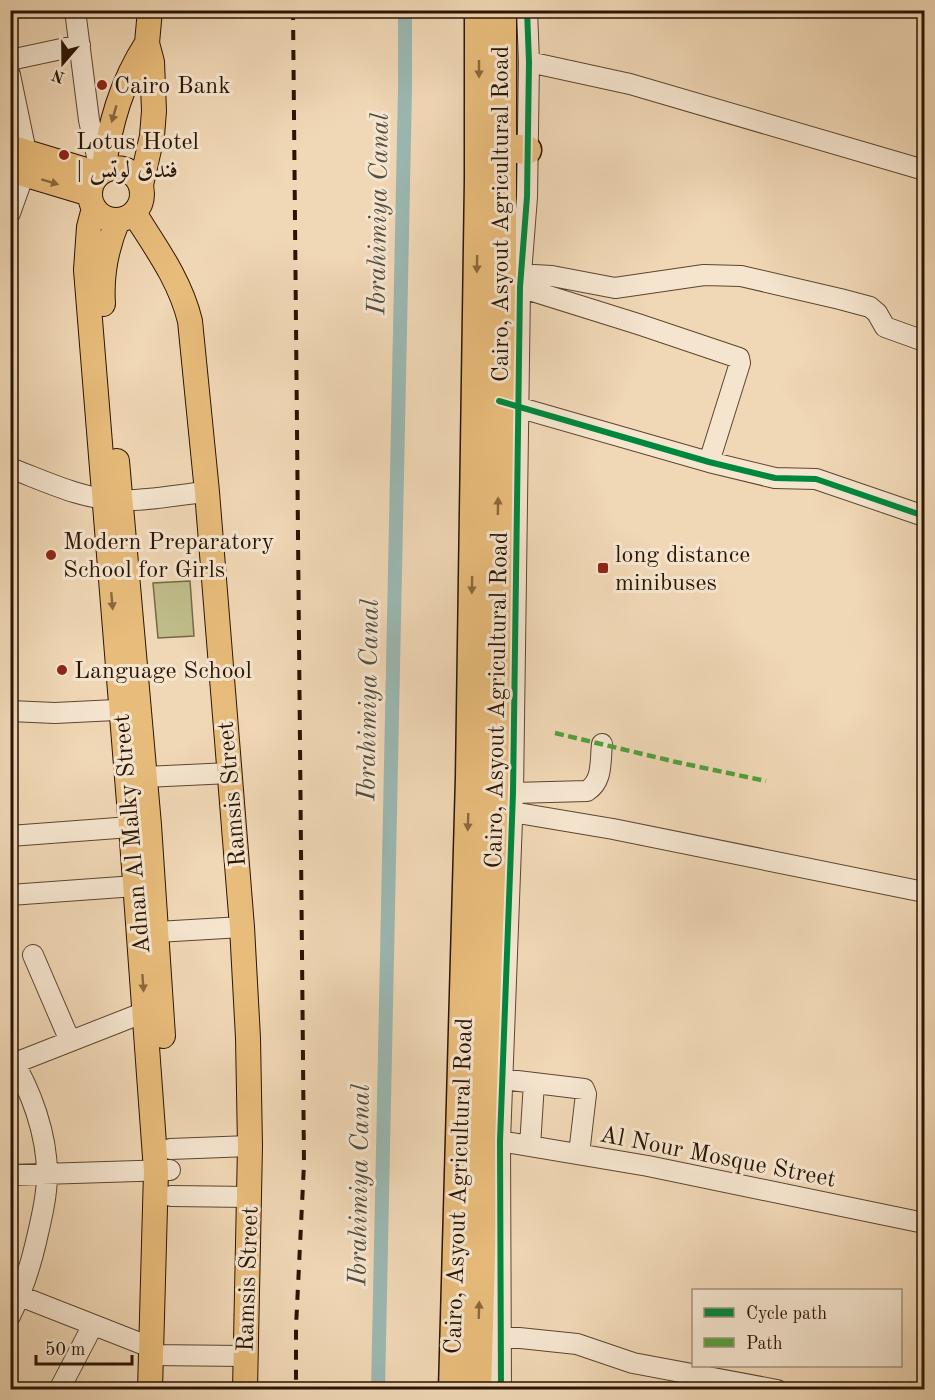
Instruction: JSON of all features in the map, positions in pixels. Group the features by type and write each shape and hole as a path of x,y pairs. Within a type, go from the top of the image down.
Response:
{"highway":[{"name":"Cairo, Asyout Agricultural Road","path":"479,10 479,180 497,797"},
{"name":"Cairo, Asyout Agricultural Road","path":"453,1389 466,1354 497,797 514,282 514,149 502,10"},
{"name":"Cairo, Asyout Agricultural Road","path":"466,1354 477,1389"}],"main road":[{"path":"97,184 104,217 126,217 141,203 141,185 152,136 154,111 152,62 147,43 150,10"},
{"name":"Adnan Al Malky Street","path":"112,500 96,375 86,270 89,227 111,123 126,78 147,43"},
{"path":"18,161 97,184"},
{"path":"97,184 118,168 132,173 141,185"},
{"name":"Adnan Al Malky Street","path":"126,217 106,251 102,285 112,500 140,826 157,932 165,1163 155,1352 166,1389"},
{"name":"Ramsis Street","path":"126,217 174,276 190,321 207,492 230,773 248,1038 250,1197 244,1389"},
{"name":"Adnan Al Malky Street","path":"130,709 145,777 135,886 145,1012 171,1196 150,1389"}],"street":[{"path":"75,10 97,184"},
{"name":"Cairo, Asyout Agricultural Road","path":"514,149 529,62 527,10"},
{"path":"10,60 80,45"},
{"path":"529,62 630,84 924,170"},
{"path":"10,75 18,161 10,213"},
{"path":"514,282 534,275 552,276 615,288 704,275 741,276 870,307 878,313 885,327 924,341"},
{"path":"514,282 739,358 740,363 708,462"},
{"path":"509,404 708,462 775,478 816,479 924,516"},
{"path":"10,468 89,496 112,500 207,492"},
{"path":"10,711 55,713 130,709"},
{"path":"497,797 586,791 598,780 602,744"},
{"path":"145,777 230,773"},
{"path":"497,797 613,829 924,892"},
{"name":"Cairo, Asyout Agricultural Road","path":"497,797 502,1079 501,1389"},
{"path":"10,836 140,826"},
{"path":"10,895 135,886"},
{"path":"157,932 242,927"},
{"path":"33,955 70,1041"},
{"path":"10,1316 20,1296 42,1216 47,1174 46,1152 34,1106 13,1059 70,1041 145,1012"},
{"path":"502,1079 581,1088 585,1091 579,1154"},
{"path":"530,1146 534,1083"},
{"name":"Al Nour Mosque Street","path":"500,1141 648,1166 924,1223"},
{"path":"10,1175 47,1174 165,1163 250,1146"},
{"path":"171,1196 250,1197"},
{"path":"20,1296 93,1324 155,1352 244,1356"},
{"path":"59,1389 93,1324"},
{"path":"501,1336 577,1344 633,1363 777,1389"}],"shaded area":[{"path":"190,581 194,636 158,638 153,583"}],"waterway":[{"name":"Ibrahimiya Canal","path":"378,1390 405,10"}],"railway":[{"path":"293,10 304,1164 296,1327 296,1390"}],"marked path":[{"path":"555,733 766,781"}],"cycle path":[{"path":"501,1390 500,1141 513,793 520,287 527,197 529,62 527,10"},
{"path":"499,401 709,462 775,478 816,479 924,516"}],"place":[{"name":"Cairo Bank","path":"102,85"},
{"name":"Lotus Hotel | فندق لوتس","path":"64,155"},
{"name":"Modern Preparatory School for Girls","path":"51,555"},
{"name":"long distance minibuses","path":"603,568"},
{"name":"Language School","path":"62,670"}]}
